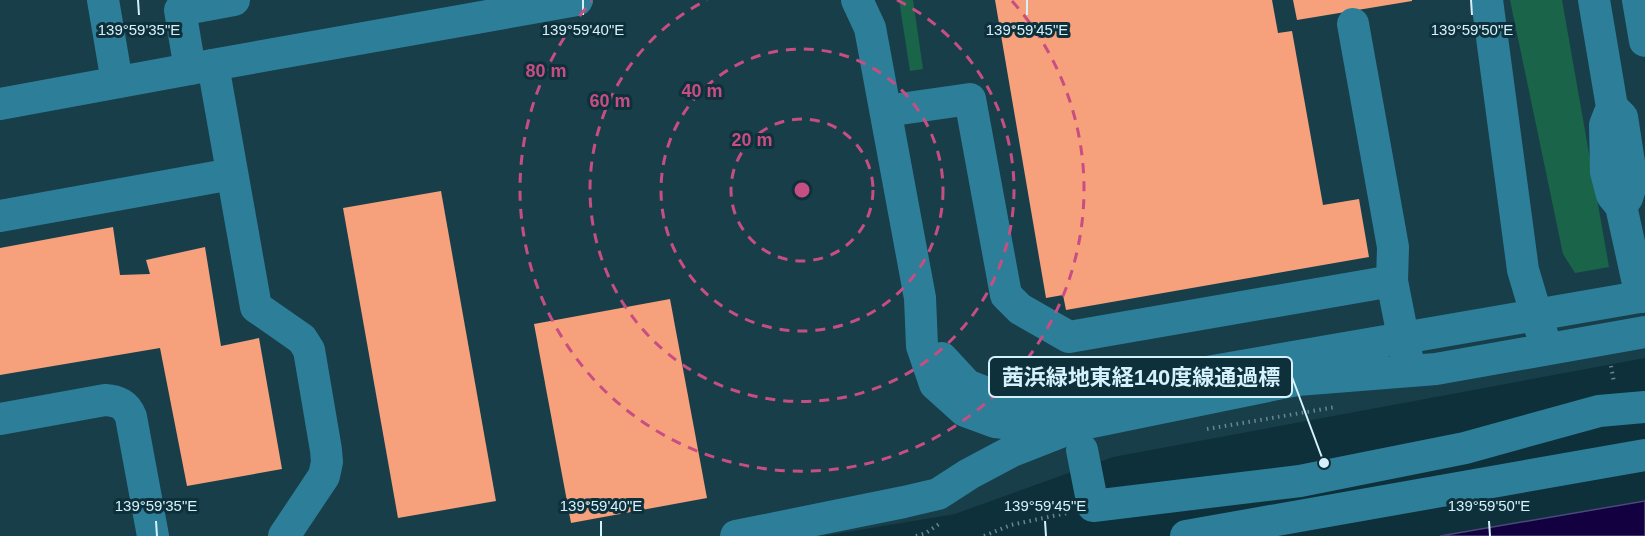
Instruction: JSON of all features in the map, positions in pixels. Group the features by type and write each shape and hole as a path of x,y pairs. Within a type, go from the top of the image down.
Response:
{"street":[{"path":"103,0 117,82"},
{"path":"234,0 176,5 201,67 232,174 256,307 302,339 309,350 327,462 324,476 284,536"},
{"path":"0,104 577,0"},
{"path":"857,0 870,28 920,298 922,346 935,384 965,411 1006,414 1082,437"},
{"path":"1487,0 1523,270 1546,350"},
{"path":"969,474 985,438 1006,414 1403,338 1643,297 1621,206 1627,198 1632,182 1622,117 1612,107 1594,0"},
{"path":"1638,0 1645,42"},
{"path":"1353,24 1393,247 1392,281 1410,371"},
{"path":"886,111 970,99 1006,295 1020,309 1069,337 1392,281"},
{"path":"0,216 232,174"},
{"path":"736,536 938,494 1012,451 1082,437 1297,380 1436,369 1645,332"},
{"path":"0,418 105,400 122,403 128,409 131,417 153,536"},
{"path":"1082,437 1093,506 1300,481 1465,448 1599,411 1645,407"},
{"path":"1186,536 1645,455"}],"path":[{"path":"1199,430 1340,406"},
{"path":"916,536 926,533 949,518"},
{"path":"984,536 1011,525 1045,518"}],"shaded area":[{"path":"0,0 1645,0 1645,358 1113,457 955,514 823,536 0,536"},
{"path":"1645,501 1645,536 1440,536"}],"green space":[{"path":"899,0 913,0 923,69 910,71"},
{"path":"1510,0 1562,0 1609,267 1575,273 1563,254"}],"building":[{"path":"995,0 1272,0 1278,33 1292,31 1323,205 1359,199 1369,257 1066,310 1063,295 1046,298"},
{"path":"1293,0 1412,0 1412,1 1297,20"},
{"path":"441,191 496,501 398,518 343,208"},
{"path":"113,227 120,275 150,274 146,260 205,247 221,346 259,338 282,469 187,486 160,348 0,375 0,248"},
{"path":"670,299 707,498 571,523 534,324"}],"place":[{"name":"茜浜緑地東経140度線通過標","path":"1324,463"}]}
